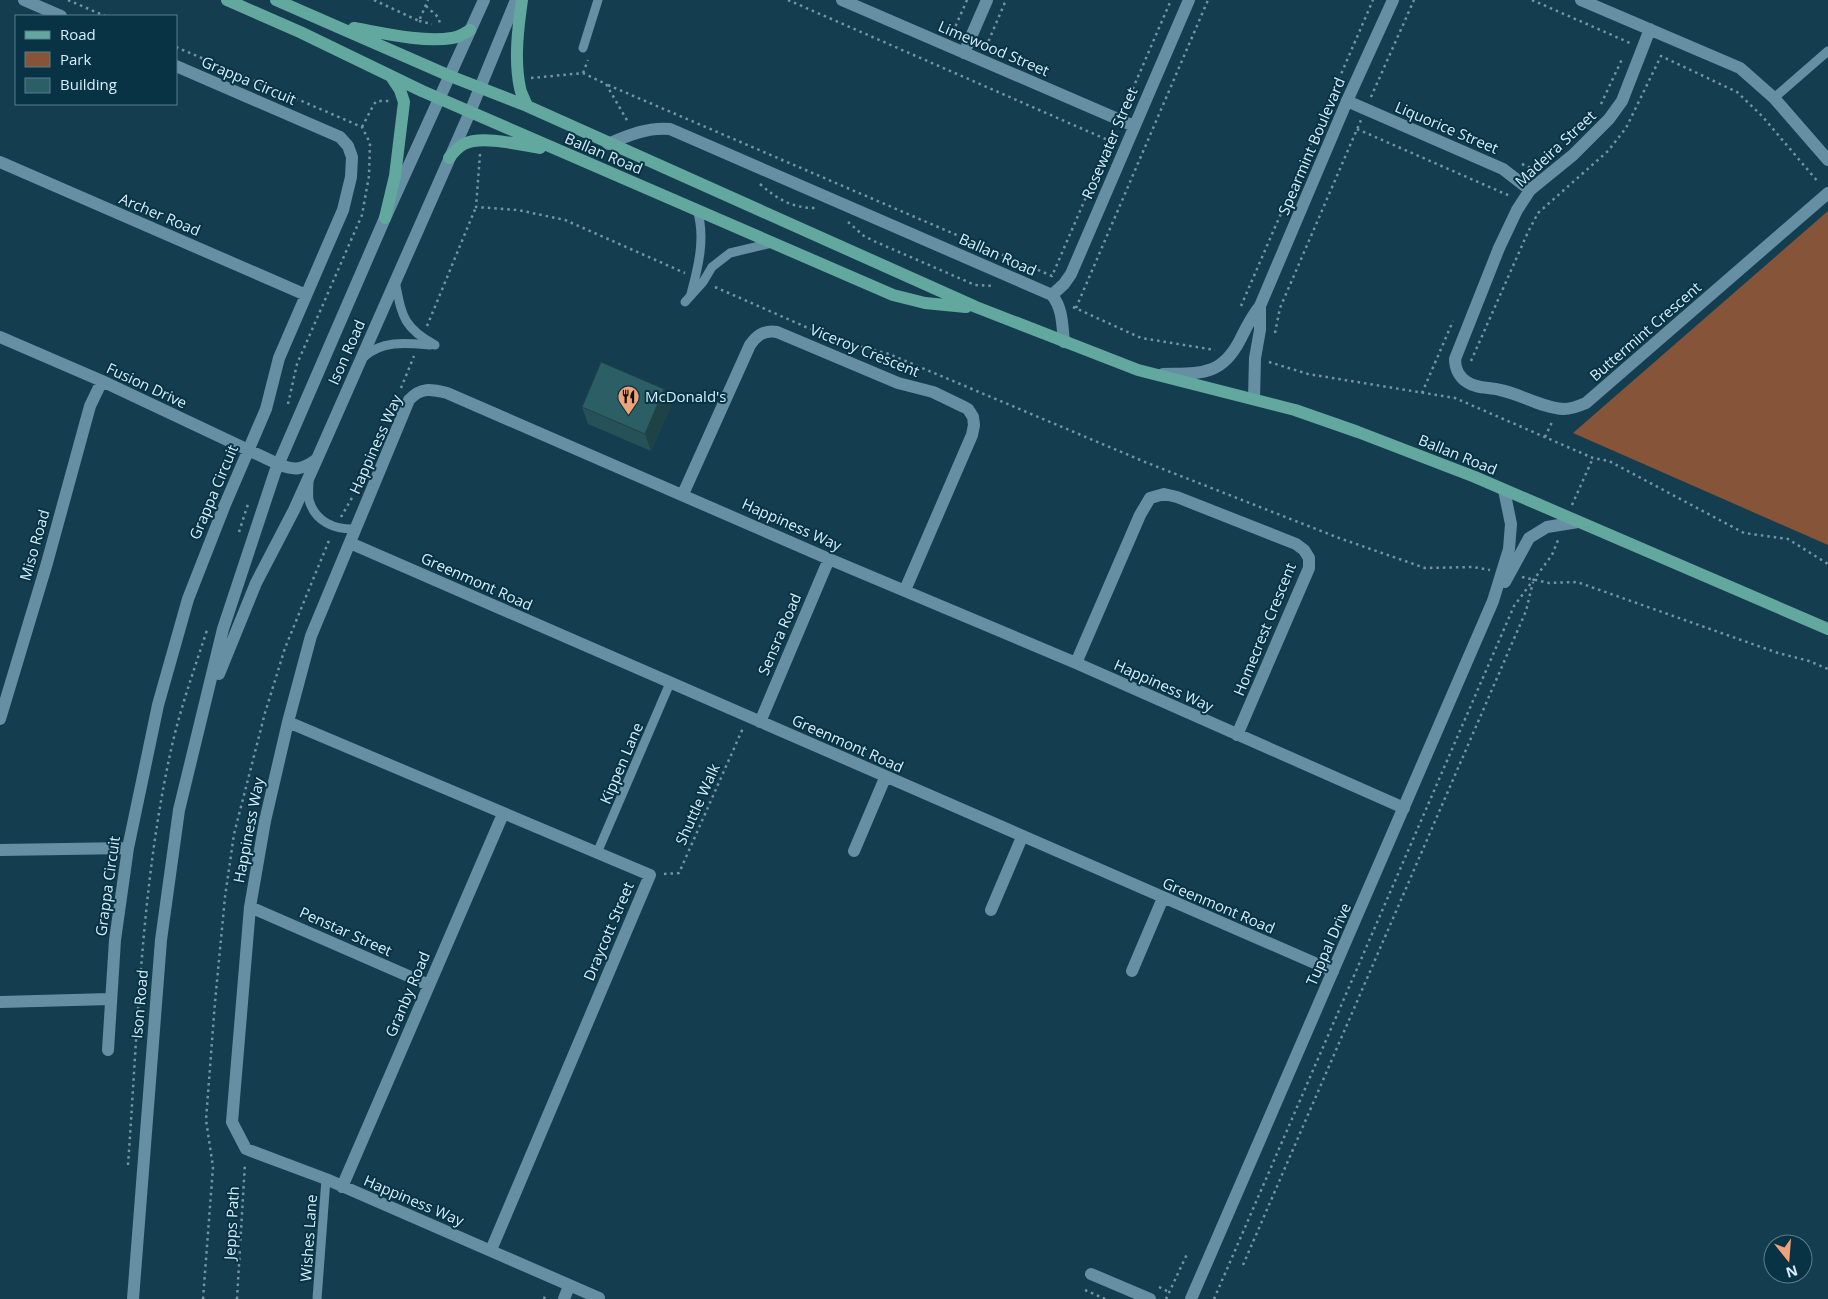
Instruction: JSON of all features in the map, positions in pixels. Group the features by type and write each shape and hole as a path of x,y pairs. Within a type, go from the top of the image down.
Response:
{"main road":[{"name":"Ballan Road","path":"227,0 300,32 392,78 893,295 925,303 976,307"},
{"name":"Ballan Road","path":"276,0 450,76 528,106 608,144 976,307 1138,370 1295,410 1358,432 1504,490 1828,629"},
{"path":"522,0 518,29 519,79 520,90 528,106"},
{"path":"334,25 390,35 440,39 453,38 470,30"},
{"path":"385,218 395,176 404,102 400,90 392,78"},
{"path":"449,158 464,144 481,141 503,142 562,152"}],"street":[{"path":"24,0 59,15"},
{"name":"Ison Road","path":"133,1299 161,940 179,810 223,629 278,464 385,218 484,0"},
{"name":"Ison Road","path":"202,716 256,583 294,510 317,459 470,112 516,0"},
{"name":"Limewood Street","path":"842,0 1134,126"},
{"path":"964,53 987,0"},
{"name":"Rosewater Street","path":"1052,295 1064,284 1071,274 1189,0"},
{"name":"Spearmint Boulevard","path":"1158,374 1212,370 1222,365 1233,353 1250,320 1260,306 1347,101 1393,0"},
{"path":"1581,0 1607,5 1650,29 1740,68 1774,98 1828,160"},
{"name":"Madeira Street","path":"1458,374 1455,359 1499,248 1517,210 1530,190 1573,155 1609,119 1622,101 1650,29"},
{"name":"Grappa Circuit","path":"108,1050 115,940 128,848 158,705 188,599 270,398 279,358 343,210 352,166 352,157 348,146 340,137 178,67"},
{"name":"Liquorice Street","path":"1347,101 1502,169 1530,190"},
{"name":"Ballan Road","path":"608,144 640,131 670,128 1052,295"},
{"name":"Archer Road","path":"0,162 306,295"},
{"name":"Buttermint Crescent","path":"1458,374 1465,381 1476,387 1500,389 1556,408 1572,408 1586,403 1828,193"},
{"path":"1052,295 1059,306 1064,342"},
{"name":"Spearmint Boulevard","path":"1254,399 1255,358 1260,330 1260,306"},
{"name":"Viceroy Crescent","path":"683,494 750,346 760,334 769,331 777,332 898,383 933,392 968,409 973,417 974,425 972,435 905,590"},
{"name":"Fusion Drive","path":"0,337 102,381 248,451 290,469 300,469 317,459"},
{"name":"Miso Road","path":"0,719 47,563 90,406 102,381"},
{"name":"Happiness Way","path":"599,1298 342,1186 246,1149 232,1122 250,907 265,821 288,722 311,636 409,400 416,393 433,389 447,393 829,559 1076,663 1404,808"},
{"name":"Tuppal Drive","path":"1504,490 1511,524 1506,573"},
{"name":"Homecrest Crescent","path":"1076,663 1140,515 1150,498 1164,494 1177,497 1282,538 1304,550 1308,558 1309,568 1237,735"},
{"name":"Tuppal Drive","path":"1191,1299 1506,573 1529,538 1547,527 1578,522"},
{"name":"Greenmont Road","path":"350,543 885,778 1333,971"},
{"name":"Sensra Road","path":"760,722 829,559"},
{"name":"Draycott Street","path":"288,722 650,875 491,1250"},
{"path":"854,851 885,778"},
{"name":"Granby Road","path":"342,1186 503,814"},
{"path":"991,910 1022,837"},
{"path":"0,850 128,848"},
{"path":"1132,971 1163,898"},
{"name":"Penstar Street","path":"250,907 429,985"},
{"path":"0,1002 110,999"},
{"path":"1091,1274 1150,1299"},
{"path":"564,1299 569,1286"}],"lane":[{"path":"583,48 598,0"},
{"path":"1774,98 1828,51"},
{"path":"697,210 701,224 699,280"},
{"path":"685,302 699,280 730,253 772,243"},
{"path":"360,360 370,351 384,345 404,342 435,345 419,337 407,324 401,309 395,280"},
{"path":"308,477 309,500 315,514 331,526 342,530 356,529"},
{"name":"Kippen Lane","path":"597,853 670,683"},
{"name":"Wishes Lane","path":"317,1299 326,1180"}],"path":[{"path":"68,0 103,15"},
{"path":"374,0 419,20 428,0"},
{"path":"788,0 1110,141"},
{"path":"953,32 967,0"},
{"path":"986,47 1006,0"},
{"path":"606,84 1052,276 1171,0"},
{"path":"1076,308 1208,0"},
{"path":"1241,306 1372,0"},
{"path":"1274,335 1280,308 1414,0"},
{"path":"1532,0 1643,49"},
{"path":"178,48 362,127 370,143 369,176 362,215 297,364 286,412"},
{"path":"1469,365 1538,213 1608,151 1626,128 1661,56 1737,92 1762,116 1819,183"},
{"path":"1357,129 1510,196"},
{"path":"481,141 476,207 518,210 565,220 817,332"},
{"path":"1059,306 1076,308 1141,338 1233,353"},
{"path":"834,340 889,354 1145,462 1339,538 1425,568 1473,567 1548,583 1577,582 1828,669"},
{"path":"1255,358 1308,374 1455,398 1593,458 1609,461 1744,533 1788,539 1828,564"},
{"path":"238,536 250,500"},
{"path":"1243,1265 1526,611 1534,580"},
{"path":"1214,1299 1514,606 1534,580"},
{"path":"128,1165 144,944 155,843 171,750 182,705 208,627"},
{"name":"Shuttle Walk","path":"650,875 679,873 747,717"},
{"path":"203,1299 213,1167 206,1120 225,897"},
{"name":"Jepps Path","path":"238,1299 246,1149"},
{"path":"1166,1299 1188,1252"},
{"path":"1085,1290 1105,1299"}],"green space":[{"path":"1828,211 1828,545 1573,433"}],"building":[{"path":"601,362 664,389 645,434 582,407"}],"place":[{"name":"McDonald's","path":"629,415"}]}
